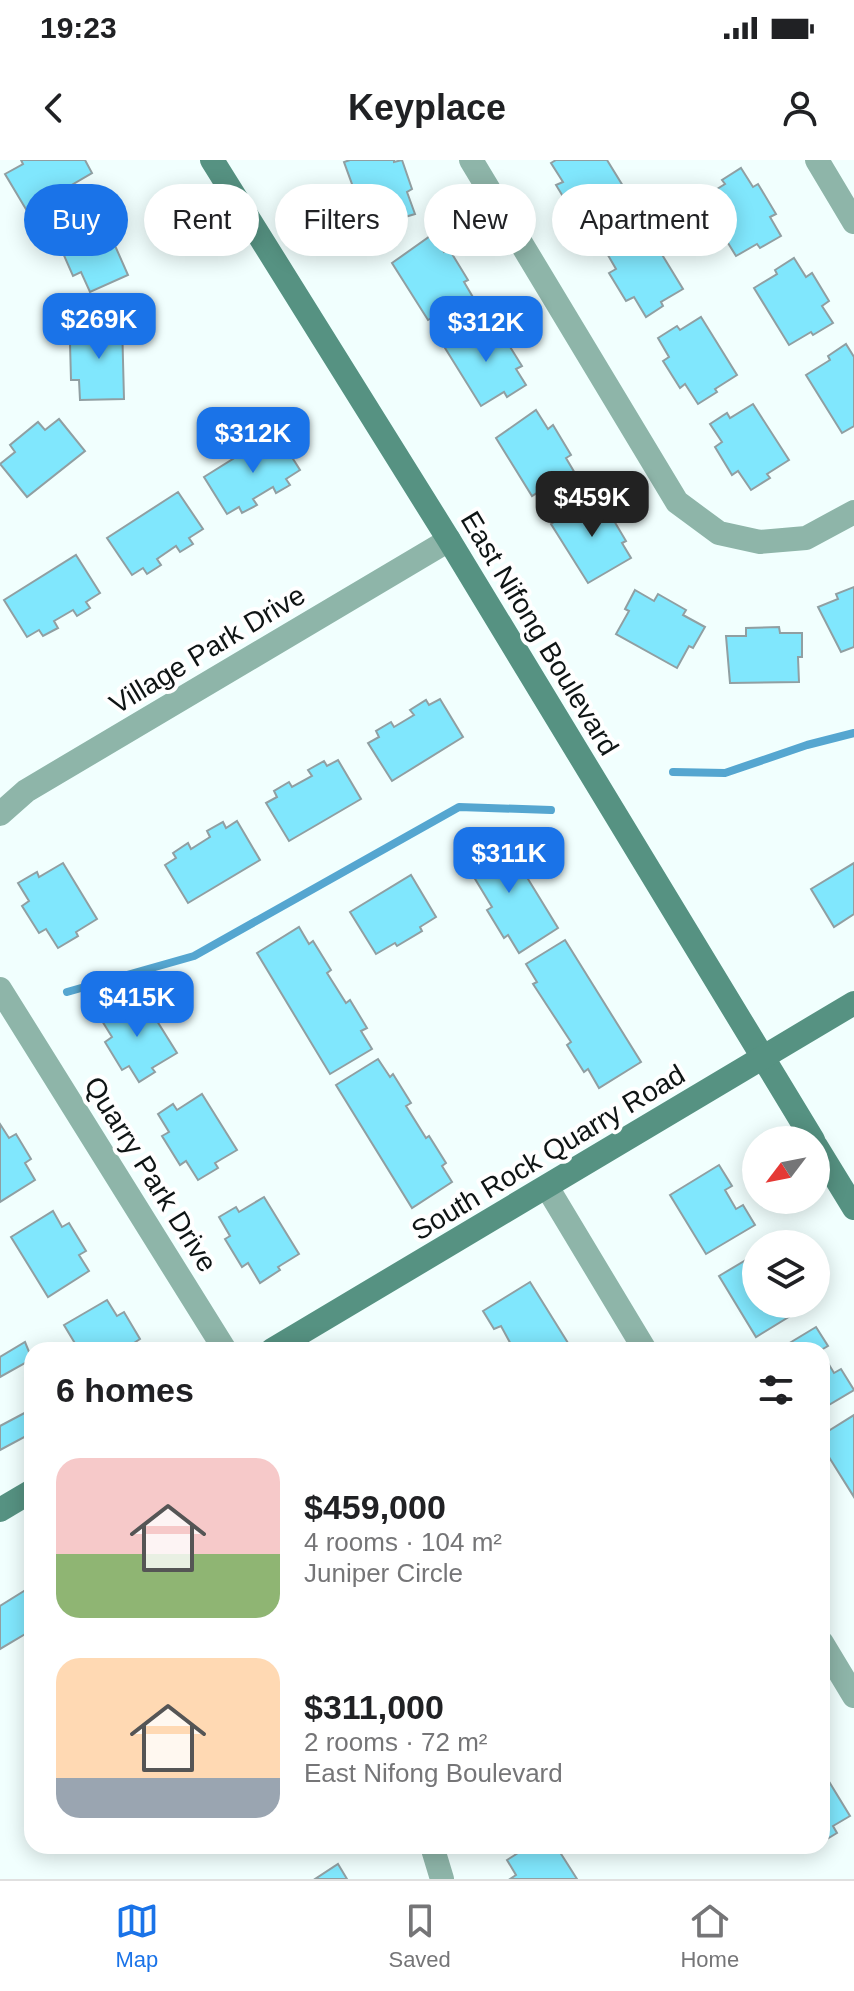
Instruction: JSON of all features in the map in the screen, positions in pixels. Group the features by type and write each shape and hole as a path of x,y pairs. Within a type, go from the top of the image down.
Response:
{"street":[{"name":"East Nifong Boulevard","path":"212,160 449,540 804,1126"},
{"path":"471,160 677,502 719,533 760,542 806,538 854,512"},
{"path":"817,160 854,222"},
{"name":"Village Park Drive","path":"0,814 26,791 449,540"},
{"name":"Quarry Park Drive","path":"0,989 220,1342"},
{"name":"South Rock Quarry Road","path":"285,1342 854,1003"},
{"path":"830,1169 854,1208"},
{"path":"547,1187 640,1342"},
{"path":"0,1510 24,1496"},
{"path":"830,1656 854,1696"},
{"path":"434,1854 442,1879"}],"building":[{"path":"21,160 85,160 92,173 73,184 24,184 24,206 5,174 23,164"},
{"path":"402,160 412,189 408,191 408,184 352,184 344,162"},
{"path":"556,160 607,160 622,184 558,184 563,182 551,163"},
{"path":"741,168 753,187 758,184 776,214 770,217 781,236 760,248 757,244 737,255 737,184 725,184 722,180"},
{"path":"408,195 415,214 408,216"},
{"path":"424,240 424,256 453,256 468,280 464,282 474,299 452,312 449,308 428,320 392,263 402,256 408,256 408,252"},
{"path":"64,256 120,256 128,275 90,292 81,272 73,276"},
{"path":"608,256 663,256 683,289 661,302 663,306 646,317 634,297 626,301 609,273 616,269"},
{"path":"794,258 806,277 812,273 829,301 822,306 833,323 789,345 754,288 777,274 775,270"},
{"path":"701,317 737,375 698,404 685,384 680,388 663,361 669,357 658,338 677,326 680,330"},
{"path":"484,320 495,338 502,334 522,366 516,369 526,385 507,397 504,392 481,406 445,348"},
{"path":"122,322 124,399 80,400 79,380 71,380 70,343 79,343 79,323"},
{"path":"846,344 854,357 854,426 842,433 806,375 830,360 828,356"},
{"path":"753,404 789,460 767,474 770,478 751,490 738,471 732,475 715,447 722,442 710,424 727,413 730,418"},
{"path":"536,410 548,429 553,425 571,455 566,458 576,475 557,487 554,482 532,496 496,438"},
{"path":"59,419 85,451 27,497 0,464 15,452 10,445 38,422 45,430"},
{"path":"276,432 300,470 286,479 290,485 276,493 273,487 253,499 257,505 242,513 239,507 227,514 204,477"},
{"path":"178,492 203,529 189,538 193,544 180,552 176,546 157,559 161,565 147,574 143,568 132,575 107,538"},
{"path":"589,495 601,513 607,509 626,541 622,543 631,558 588,583 551,524 572,511 570,507"},
{"path":"76,555 100,593 86,602 90,608 77,616 73,610 54,621 58,628 43,636 39,630 27,637 4,600"},
{"path":"854,587 854,647 841,652 818,607 838,599 836,594"},
{"path":"635,590 654,601 658,594 686,610 683,615 705,627 693,648 689,646 677,668 616,634 629,611 625,609"},
{"path":"779,627 780,633 802,633 802,657 798,657 799,682 730,683 726,636 746,636 746,628"},
{"path":"440,699 463,737 392,781 368,743 379,737 376,731 391,722 394,727 414,715 410,710 426,700 429,705"},
{"path":"338,760 361,799 289,841 266,803 277,797 274,791 289,782 292,787 312,776 308,770 324,761 327,766"},
{"path":"237,821 260,860 188,903 165,865 176,858 173,853 188,843 191,849 210,837 207,831 223,822 226,828"},
{"path":"501,835 558,928 519,953 508,935 504,938 487,910 492,907 472,874 469,876 460,861"},
{"path":"63,863 97,919 58,948 46,929 39,933 22,906 29,901 18,883 37,872 39,877"},
{"path":"854,863 854,914 834,927 811,889"},
{"path":"411,875 436,917 420,927 422,931 376,954 350,912"},
{"path":"299,927 309,944 313,941 331,970 327,973 346,1003 350,1000 367,1028 361,1031 372,1049 330,1074 257,953"},
{"path":"565,940 641,1062 599,1088 588,1069 584,1072 567,1045 571,1042 533,984 537,982 526,964"},
{"path":"142,997 177,1053 152,1068 155,1072 139,1082 129,1066 122,1070 105,1042 112,1037 99,1016 114,1007 117,1012"},
{"path":"378,1059 390,1077 393,1074 411,1103 406,1106 446,1163 442,1166 452,1182 412,1208 336,1085"},
{"path":"202,1094 237,1150 215,1163 218,1168 198,1180 186,1161 180,1165 162,1136 169,1132 158,1114 173,1104 177,1110"},
{"path":"0,1124 9,1138 16,1134 31,1159 25,1163 35,1180 0,1202"},
{"path":"719,1165 732,1186 725,1190 736,1209 742,1206 742,1214 748,1214 755,1225 706,1254 670,1195"},
{"path":"264,1197 299,1254 260,1283 248,1263 242,1267 225,1239 230,1236 219,1217 236,1207 239,1212"},
{"path":"53,1211 62,1227 69,1223 86,1251 79,1255 89,1271 48,1297 11,1237"},
{"path":"742,1262 742,1314 719,1276"},
{"path":"530,1282 567,1342 510,1342 501,1326 494,1329 483,1311"},
{"path":"107,1300 117,1316 124,1312 140,1339 136,1342 74,1342 64,1325"},
{"path":"744,1318 787,1318 756,1337"},
{"path":"816,1327 825,1342 791,1342"},
{"path":"24,1343 24,1364 0,1377 0,1357"},
{"path":"830,1366 834,1373 841,1369 854,1390 830,1404"},
{"path":"24,1413 24,1437 0,1450 0,1426"},
{"path":"854,1415 854,1497 830,1459 830,1430"},
{"path":"24,1591 24,1635 0,1649 0,1606"},
{"path":"830,1783 850,1816 833,1826 837,1833 830,1837"},
{"path":"516,1854 561,1854 577,1879 510,1879 516,1875 507,1860"},
{"path":"338,1864 347,1879 315,1879"}],"waterway":[{"path":"673,772 725,773 807,745 854,733"},
{"path":"67,992 194,956 459,807 551,810"}]}
